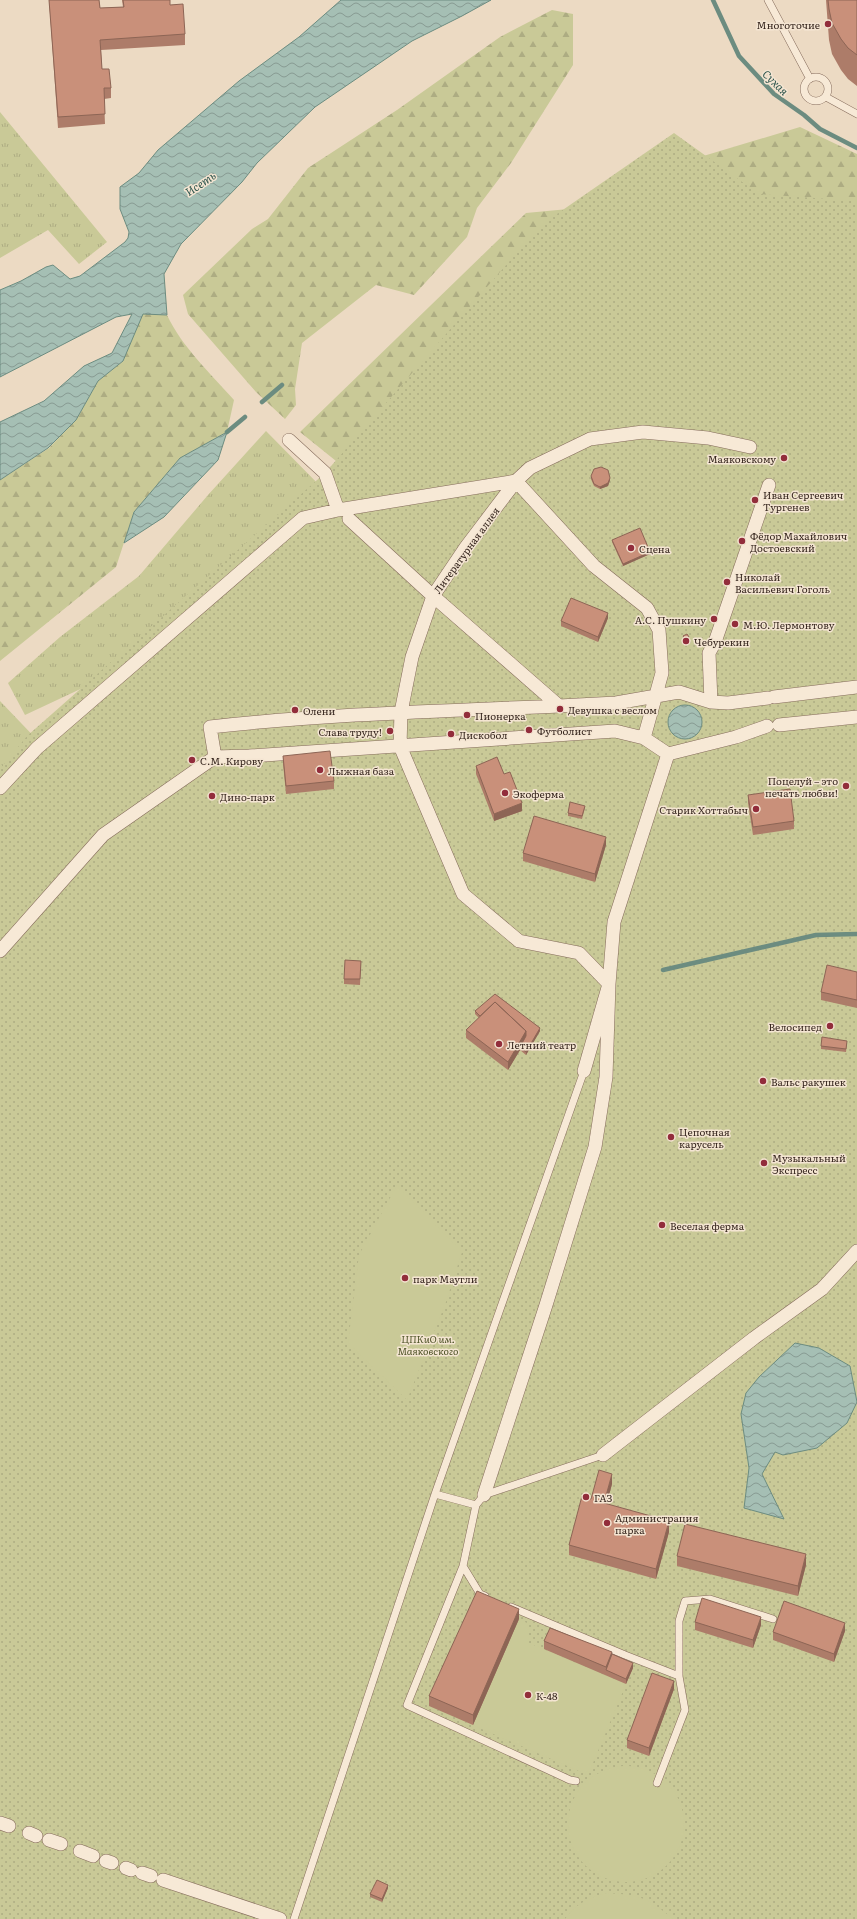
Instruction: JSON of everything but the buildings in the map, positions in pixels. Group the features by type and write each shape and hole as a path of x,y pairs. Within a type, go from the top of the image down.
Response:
{"street":[{"name":"Литературная аллея","path":"610,984 579,953 519,941 463,894 400,746 401,712 412,657 433,596 466,547 516,481 530,468 590,439 643,432 708,438 750,447"},
{"path":"289,440 325,473 338,510"},
{"path":"0,788 37,748 303,518 338,510 516,481 594,566 647,608 659,630 662,673 657,697 644,738"},
{"path":"711,702 709,653 715,642 768,485"},
{"path":"349,519 433,596 559,706"},
{"path":"215,757 210,727 401,712 616,703 679,692 711,702 728,703 857,688"},
{"path":"0,951 103,835 215,757 615,731 644,738 668,754 736,737 773,725 857,718"},
{"path":"480,1500 546,1306 595,1146 606,1077 614,922 668,754"},
{"path":"584,1071 610,984"},
{"path":"604,1455 754,1338 822,1289 857,1251"},
{"path":"80,1851 93,1856"},
{"path":"163,1880 280,1919"}],"lane":[{"path":"768,0 810,79"},
{"path":"818,76 827,82 829,87 826,97 816,101 806,95 805,85 810,79 818,76"},
{"path":"826,97 857,114"},
{"path":"294,1919 434,1494 584,1071"},
{"path":"434,1494 480,1500 604,1455"},
{"path":"480,1500 463,1566 406,1705 570,1780 576,1781"},
{"path":"463,1566 480,1594 495,1600"},
{"path":"657,1784 685,1710 679,1676 679,1621 685,1601 710,1600 773,1620"},
{"path":"502,1604 679,1676"}],"green space":[{"path":"552,10 573,14 573,65 511,163 477,208 467,237 414,295 376,285 302,343 295,389 296,405 285,419 256,392 188,314 183,295 252,229 268,219 308,168 397,110 500,37"},
{"path":"0,112 107,242 79,264 48,230 0,258"},
{"path":"800,127 857,154 857,280 372,490 300,432 526,213 621,204 680,163"},
{"name":"ЦПКиО им. Маяковского","path":"674,133 759,194 857,201 857,1919 0,1919 0,769 27,736 325,473 541,225"},
{"path":"133,313 167,315 173,327 189,349 234,400 227,432 180,458 134,512 116,567 0,661 0,480 49,448 76,420 98,381 123,361"},
{"path":"266,431 329,495 104,678 25,715 8,683 60,637 139,576 208,495"},
{"path":"0,701 43,746 0,801"},
{"name":"парк Маугли","path":"397,1185 462,1252 446,1302 407,1400 348,1343 359,1255"},
{"name":"К-48","path":"519,1619 527,1623 529,1643 626,1684 588,1775 429,1706"},
{"path":"626,1766 637,1767 648,1771 667,1783 679,1802 683,1813 683,1835 679,1846 667,1865 648,1877 637,1881 626,1882 615,1881 604,1877 585,1865 573,1846 569,1835 568,1824 569,1813 573,1802 585,1783 604,1771 615,1767"},
{"path":"606,1893 642,1898 656,1906 673,1919 565,1919 573,1909 583,1902"}],"water":[{"name":"Исеть","path":"341,0 491,0 412,41 315,107 257,163 242,182 181,244 164,274 167,315 143,314 123,361 98,381 76,420 48,448 0,480 0,422 44,401 84,366 112,353 132,314 116,317 0,377 0,290 53,265 70,279 80,276 125,242 128,238 129,232 120,209 120,187 139,173 158,150 239,81 299,37"},
{"path":"227,432 218,460 164,517 124,543 134,512 180,458"},
{"path":"688,705 697,710 701,715 701,729 697,734 692,738 682,739 678,738 669,729 668,719 669,715 678,706"},
{"path":"795,1343 819,1348 850,1366 857,1402 847,1423 817,1448 783,1455 775,1452 762,1474 784,1519 744,1508 749,1468 741,1414 746,1393 759,1377"}],"waterway":[{"name":"Сухая","path":"713,0 739,56 774,94 804,115 820,129 857,148"},
{"path":"262,402 282,385"},
{"path":"227,432 245,417"},
{"path":"663,970 816,935 857,934"}],"place":[{"name":"Многоточие","path":"828,24"},
{"name":"Маяковскому","path":"784,458"},
{"name":"Иван Сергеевич Тургенев","path":"755,500"},
{"name":"Фёдор Махайлович Достоевский","path":"742,541"},
{"name":"Сцена","path":"631,548"},
{"name":"Николай Васильевич Гоголь","path":"727,582"},
{"name":"А.С. Пушкину","path":"714,619"},
{"name":"М.Ю. Лермонтову","path":"735,624"},
{"name":"Чебурекин","path":"686,641"},
{"name":"Девушка с веслом","path":"560,709"},
{"name":"Олени","path":"295,710"},
{"name":"Пионерка","path":"467,715"},
{"name":"Футболист","path":"529,730"},
{"name":"Слава труду!","path":"390,731"},
{"name":"Дискобол","path":"451,734"},
{"name":"С.М. Кирову","path":"192,760"},
{"name":"Лыжная база","path":"320,770"},
{"name":"Поцелуй – это печать любви!","path":"846,786"},
{"name":"Экоферма","path":"505,793"},
{"name":"Дино-парк","path":"212,796"},
{"name":"Старик Хоттабыч","path":"756,809"},
{"name":"Велосипед","path":"830,1026"},
{"name":"Летний театр","path":"499,1044"},
{"name":"Вальс ракушек","path":"763,1081"},
{"name":"Цепочная карусель","path":"671,1137"},
{"name":"Музыкальный Экспресс","path":"764,1163"},
{"name":"Веселая ферма","path":"662,1225"},
{"name":"парк Маугли","path":"405,1278"},
{"name":"ГАЗ","path":"586,1497"},
{"name":"Администрация парка","path":"607,1523"},
{"name":"К-48","path":"528,1695"}]}
